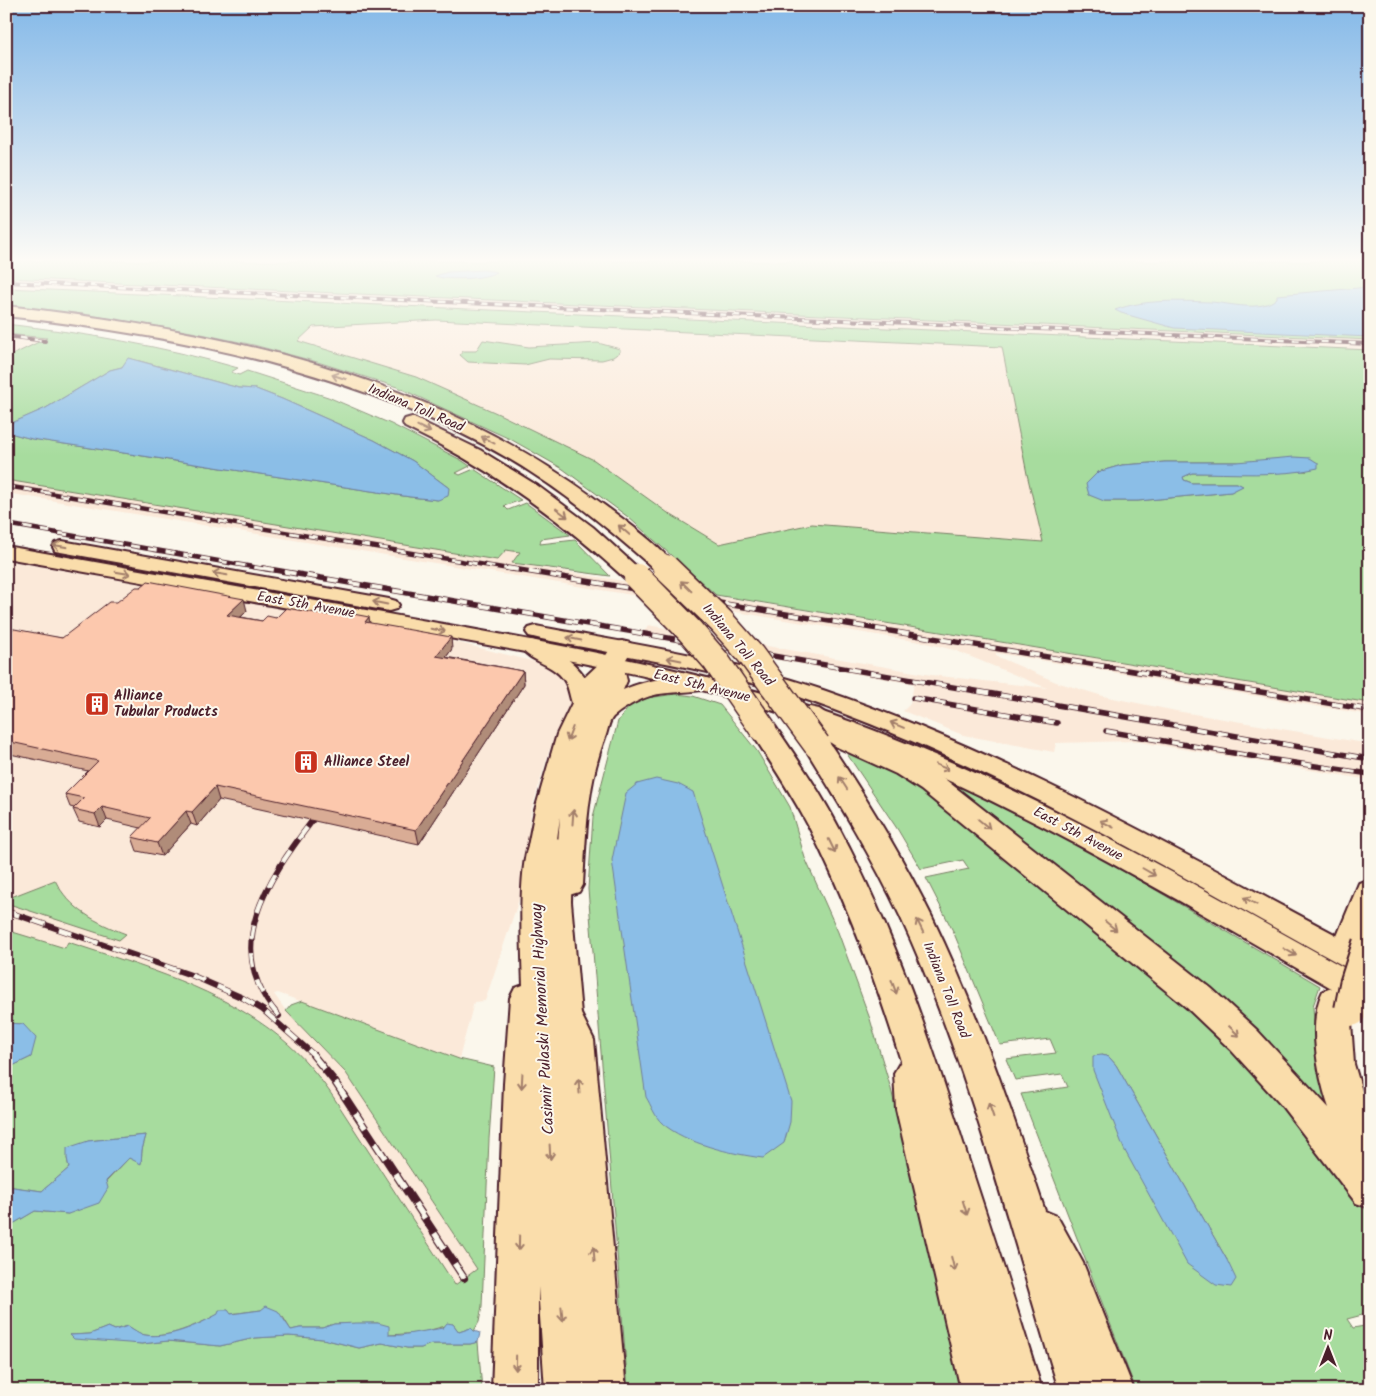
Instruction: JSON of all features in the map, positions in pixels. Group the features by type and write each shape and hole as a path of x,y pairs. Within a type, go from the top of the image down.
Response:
{"highway":[{"name":"Indiana Toll Road","path":"65,326 204,352 305,380 393,414 458,446 545,500 598,541 637,577 690,631 716,661 793,773 816,813 880,947 909,1028 915,1109 1000,1380"},
{"name":"Indiana Toll Road","path":"122,326 216,343 319,370 401,399 479,435 546,473 615,522 721,621 814,730 894,871 928,943 964,1029 1006,1156 1091,1375"},
{"path":"531,647 574,675 592,708 618,701 638,690 698,684"},
{"name":"Casimir Pulaski Memorial Highway","path":"604,1390 576,1040 576,992 568,893 574,810 596,678 617,656"},
{"name":"Casimir Pulaski Memorial Highway","path":"568,1390 551,1181 538,946 538,893 542,846 556,774 570,734 592,708"},
{"path":"814,730 847,741 906,767 931,783 1199,998 1244,1040 1294,1094 1370,1190"},
{"path":"542,846 554,848 557,856 554,902 564,1014 576,1040"},
{"path":"1370,892 1364,941 1352,1002 1352,1058 1370,1123"},
{"path":"515,1390 522,1084 527,990 538,946"},
{"path":"1352,1002 1332,1017 1334,1049 1340,1085 1352,1124 1370,1162"}],"main road":[{"name":"East 5th Avenue","path":"6,538 227,575 617,656 698,684 814,730 870,737 942,767 1108,848 1352,1002"},
{"name":"East 5th Avenue","path":"6,552 531,647 617,656 752,676 813,694 885,720 972,756 1043,790 1370,966"}],"shaded area":[{"path":"313,326 565,326 1003,347 1027,474 1043,542 812,524 719,544 668,513 594,460 501,415 416,377 297,341"},
{"path":"845,326 1065,326 1370,340 1370,350"},
{"path":"6,334 48,338 6,358"},
{"path":"6,480 497,560 506,550 520,552 513,563 1370,703 1370,715 996,653 996,656 1056,682 1103,696 1176,711 1370,744 1370,780 1133,741 1056,743 1054,752 963,735 903,711 910,704 914,684 642,636 648,625 931,675 1047,688 954,650 926,643 6,493"},
{"path":"6,560 407,630 540,663 561,672 573,685 572,705 549,751 531,811 524,884 485,1001 474,1002 459,1059 278,993 274,994 286,1011 346,1073 477,1269 455,1285 334,1098 300,1056 283,1039 257,1019 6,932"}],"green space":[{"path":"6,326 22,326 94,336 152,347 238,368 231,372 239,375 247,371 328,397 391,424 461,460 470,466 456,473 460,475 474,469 521,500 504,506 508,510 526,503 570,535 541,539 540,544 575,540 610,576 512,563 520,552 506,550 497,560 6,480 6,432 32,439 410,497 438,500 449,488 413,461 374,440 282,399 256,389 239,388 129,358 122,367 110,370 46,408 6,426 6,358 47,338 6,334"},
{"path":"157,326 328,326 313,327 298,341 416,377 501,415 594,460 668,513 719,544 812,524 1043,542 1027,474 1002,347 565,326 845,326 1370,350 1370,703 716,595 628,517 563,469 512,440 397,387 321,363 254,345","holes":["1165,462 1236,462 1307,471 1192,473 1183,477 1184,480 1192,483 1237,483 1242,486 1231,492 1138,501 1104,501 1098,472 1122,465"]},
{"path":"1065,326 1370,326 1370,340"},
{"path":"483,340 529,347 598,343 620,349 620,352 613,357 602,360 549,359 525,365 468,362 460,355 463,351 476,351"},
{"path":"676,694 693,696 720,705 757,751 790,807 805,858 838,932 870,1019 891,1089 963,1390 628,1390 588,889 593,817 618,721 632,703 647,698"},
{"path":"843,748 871,758 922,789 1192,1007 1310,1131 1370,1215 1370,1313 1347,1319 1353,1328 1370,1325 1370,1390 1136,1390 1021,1094 1068,1087 1062,1074 1015,1080 1006,1059 1056,1053 1050,1039 1000,1045 953,931 926,878 969,869 963,860 921,869 898,830","holes":["1102,1055 1109,1057 1116,1065 1227,1260"]},
{"path":"938,779 945,779 1089,851 1320,986 1313,1006 1315,1040 1338,1124"},
{"path":"55,880 68,899 85,914 126,934 119,940 6,903 6,899"},
{"path":"6,930 65,948 68,942 152,970 207,992 233,1005 281,1038 303,1059 328,1090 455,1285 477,1269 346,1073 286,1011 291,1005 302,1001 459,1059 494,1067 482,1306 479,1322 474,1331 471,1328 459,1332 453,1324 419,1333 389,1335 378,1323 334,1324 322,1328 291,1330 283,1317 261,1310 230,1314 228,1310 188,1328 166,1335 145,1335 138,1333 128,1326 115,1330 108,1327 90,1334 70,1335 142,1344 168,1341 220,1346 255,1338 289,1336 323,1339 359,1348 382,1343 407,1348 421,1348 430,1344 470,1344 478,1342 482,1390 6,1390 6,1228 35,1211 68,1214 106,1182 129,1158 141,1163 146,1135 88,1141 67,1158 69,1168 42,1191 6,1186 6,1069 31,1057 23,1024 6,1023"}],"water":[{"path":"1167,326 1370,326 1370,337 1174,328"},
{"path":"128,358 239,388 256,389 282,399 374,440 413,461 449,488 448,496 438,500 410,497 32,439 6,432 7,425 46,408 110,370 122,367"},
{"path":"1294,457 1310,458 1318,463 1318,468 1273,474 1192,473 1183,477 1184,480 1192,483 1237,483 1243,486 1231,492 1138,501 1104,501 1089,495 1086,484 1098,472 1122,465 1165,462 1236,462"},
{"path":"656,779 678,784 693,792 791,1101 790,1122 784,1143 763,1158 724,1151 684,1137 662,1123 646,1097 612,860 626,793 637,784"},
{"path":"6,1023 23,1024 36,1038 31,1057 6,1069"},
{"path":"1102,1055 1109,1057 1116,1065 1227,1260 1236,1279 1231,1287 1216,1285 1187,1264 1124,1149 1093,1070 1093,1056"},
{"path":"146,1135 141,1164 129,1158 106,1181 108,1188 99,1203 68,1214 35,1211 6,1228 6,1186 42,1191 69,1168 67,1148 88,1141"},
{"path":"266,1306 278,1311 291,1330 322,1328 334,1324 378,1323 389,1326 389,1335 401,1335 443,1328 447,1323 453,1324 459,1332 471,1328 480,1333 478,1342 470,1344 431,1344 421,1348 407,1348 382,1343 359,1348 323,1339 289,1336 255,1338 220,1346 168,1341 142,1344 74,1339 70,1335 90,1334 108,1327 115,1330 128,1326 145,1335 164,1335 202,1322 218,1314 219,1310 228,1310 231,1314 261,1310"}],"building":[{"path":"148,581 244,599 227,615 262,621 267,616 276,618 286,608 328,615 332,610 369,617 365,622 451,637 436,656 523,671 416,830 215,787 192,812 186,811 157,843 132,837 150,818 102,807 95,814 73,809 84,798 65,794 98,761 6,741 6,631 9,628 62,638 109,602 117,602 136,587 141,587"}],"railway":[{"path":"977,326 1370,344"},
{"path":"6,336 45,341"},
{"path":"6,486 515,570"},
{"path":"6,524 270,570"},
{"path":"263,568 1370,759"},
{"path":"507,568 1370,710"},
{"path":"913,698 1057,723"},
{"path":"1106,731 1268,759 1370,774"},
{"path":"279,1016 261,991 253,965 251,940 256,915 266,891 295,843 312,821"},
{"path":"6,911 191,975 243,998 263,1010 315,1056"},
{"path":"313,1055 335,1082 464,1278"}],"place":[{"name":"Alliance Tubular Products","path":"97,704"},
{"name":"Alliance Steel","path":"306,762"}]}
